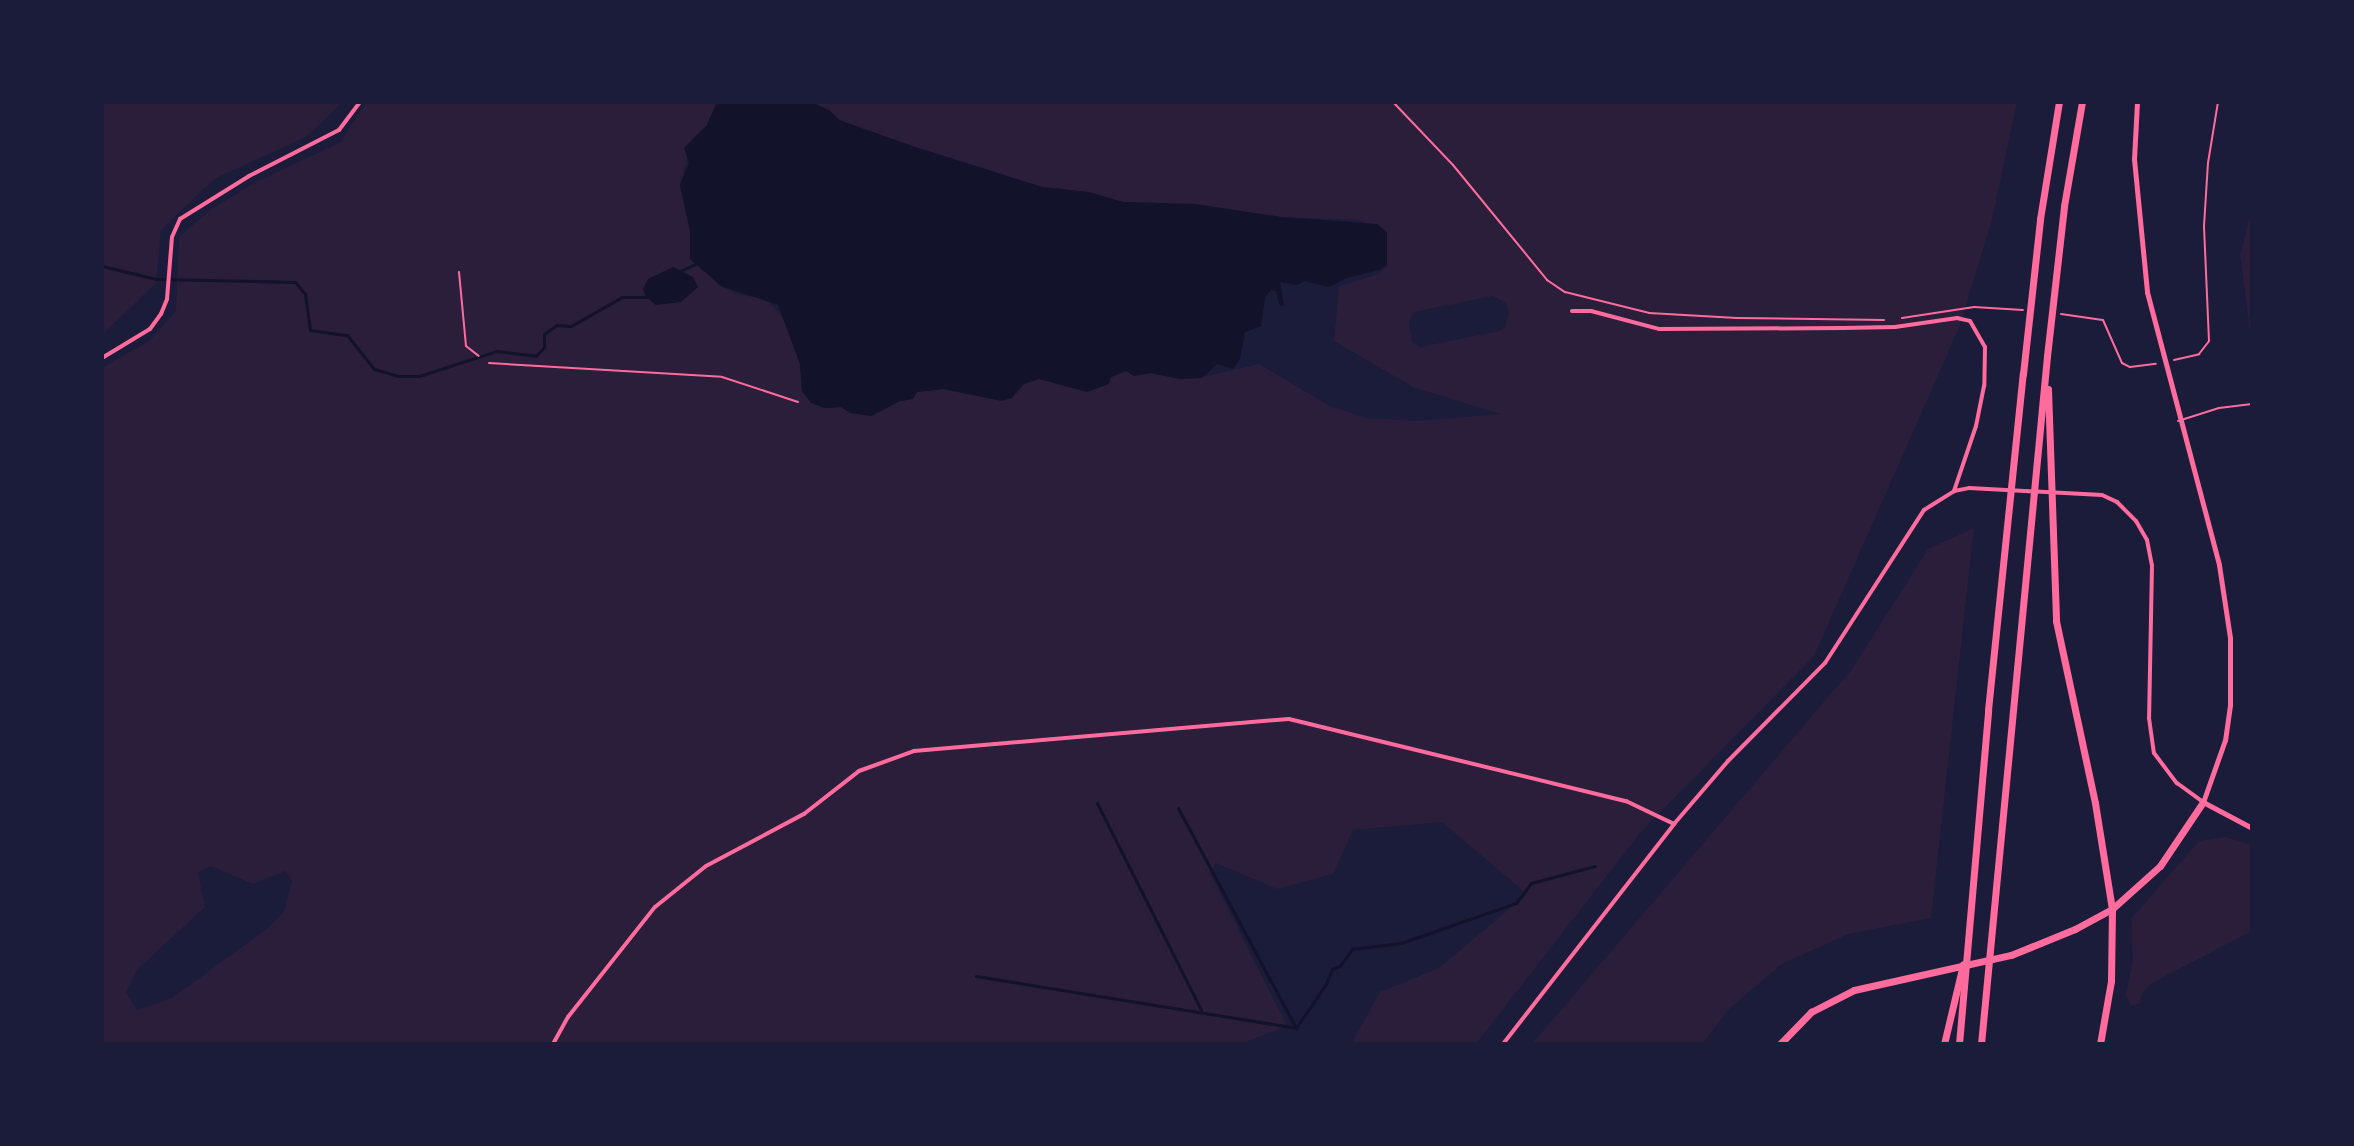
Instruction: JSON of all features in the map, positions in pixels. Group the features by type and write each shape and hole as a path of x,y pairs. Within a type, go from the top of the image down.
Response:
{"highway":[{"path":"1944,1044 1960,991 1969,939 1988,710 2023,374 2040,219 2059,102"},
{"path":"1981,1044 1999,828 2047,356 2064,206 2082,102"},
{"path":"2047,356 2056,621 2095,803 2112,909 2111,981 2100,1044"},
{"path":"1780,1044 1811,1012 1854,990 2011,955 2054,939 2112,909 2160,866 2203,802"},
{"path":"1959,1044 1960,991"}],"street":[{"path":"102,358 150,329 167,299 172,237 180,219 249,176 339,130 360,102"},
{"path":"2137,102 2134,159 2141,249 2154,328 2219,565 2230,638 2232,672 2227,728 2216,771 2203,802"},
{"path":"1572,311 1591,311 1659,329 1895,327 1957,318 1970,321 1985,347 1984,386 1976,426 1954,491"},
{"path":"1503,1044 1674,824 1728,761 1825,663 1924,510 1954,491 1969,488 2082,492 2117,502 2136,521 2147,540 2153,584 2150,737 2154,753 2165,770 2203,802 2252,828"},
{"path":"553,1044 568,1017 655,907 706,866 804,814 859,771 914,751 1289,719 1626,801 1674,824"}],"lane":[{"path":"2178,421 2219,408 2252,404"}],"path":[{"path":"1393,102 1453,165 1547,280 1565,292 1649,313 1737,318 1894,320 1948,310 1989,308 2033,311"},
{"path":"2187,357 2199,354 2209,341 2204,226 2208,163 2218,102"},
{"path":"459,272 466,346 479,356"},
{"path":"2062,314 2103,320 2122,363 2139,368"},
{"path":"489,363 722,377 798,402"}],"shaded area":[{"path":"102,102 343,102 306,137 214,179 161,230 156,283 102,335"},
{"path":"366,102 717,102 707,125 692,139 680,185 690,231 690,259 721,286 737,294 766,299 784,318 800,364 802,391 812,403 825,408 841,407 871,416 900,401 912,399 917,392 943,389 972,393 1015,392 1024,384 1039,379 1111,377 1126,371 1134,376 1150,373 1198,378 1259,364 1330,406 1366,418 1416,421 1500,414 1413,387 1334,341 1339,286 1379,274 1387,265 1387,233 1358,220 1281,217 1195,204 1123,202 1089,192 1042,187 866,131 839,120 829,110 811,102 2017,102 1992,220 1959,328 1814,656 1641,832 1476,1044 1351,1044 1380,992 1439,968 1527,894 1442,822 1353,830 1333,874 1277,889 1216,863 1210,873 1287,1026 1241,1044 102,1044 102,368 149,341 176,311 179,237 210,210 256,182 341,142","holes":["1493,296 1506,303 1509,313 1505,327 1499,331 1420,347 1412,342 1409,321 1414,312","211,866 253,884 285,871 292,880 284,912 268,928 172,998 137,1010 126,992 137,970 205,907 198,872"]},
{"path":"717,102 811,102 829,110 839,120 915,147 1042,187 1089,192 1123,202 1195,204 1281,217 1377,224 1387,232 1387,265 1329,287 1305,281 1297,285 1280,282 1284,305 1280,306 1276,291 1271,290 1265,297 1261,326 1245,332 1240,359 1233,369 1217,364 1202,378 1180,379 1150,373 1134,376 1126,371 1111,377 1109,384 1087,392 1039,379 1024,384 1012,398 1002,401 943,389 917,392 913,399 900,401 871,416 850,413 841,407 825,408 811,403 802,391 800,364 778,305 721,286 690,259 690,231 680,185 689,163 684,148 707,125"},
{"path":"2252,209 2252,345 2240,255"},
{"path":"673,267 693,277 698,287 681,302 656,305 646,297 643,289 648,279"},
{"path":"1974,528 1931,918 1848,934 1782,964 1730,1008 1702,1044 1532,1044 1852,669 1928,549"},
{"path":"2225,837 2252,845 2252,931 2152,983 2142,993 2140,1003 2131,1006 2126,995 2133,960 2131,919 2199,841"}],"waterway":[{"path":"680,271 695,264"},
{"path":"102,266 156,279 295,282 305,294 310,330 347,335 374,369 398,376 419,376 497,351 536,356 544,347 544,334 557,325 571,326 622,297 646,297"},
{"path":"1097,803 1201,1010"},
{"path":"1178,808 1296,1028"},
{"path":"1296,1028 1326,984 1332,969 1340,966 1352,949 1401,943 1516,903 1531,883 1595,866"},
{"path":"976,976 1296,1028"}]}
